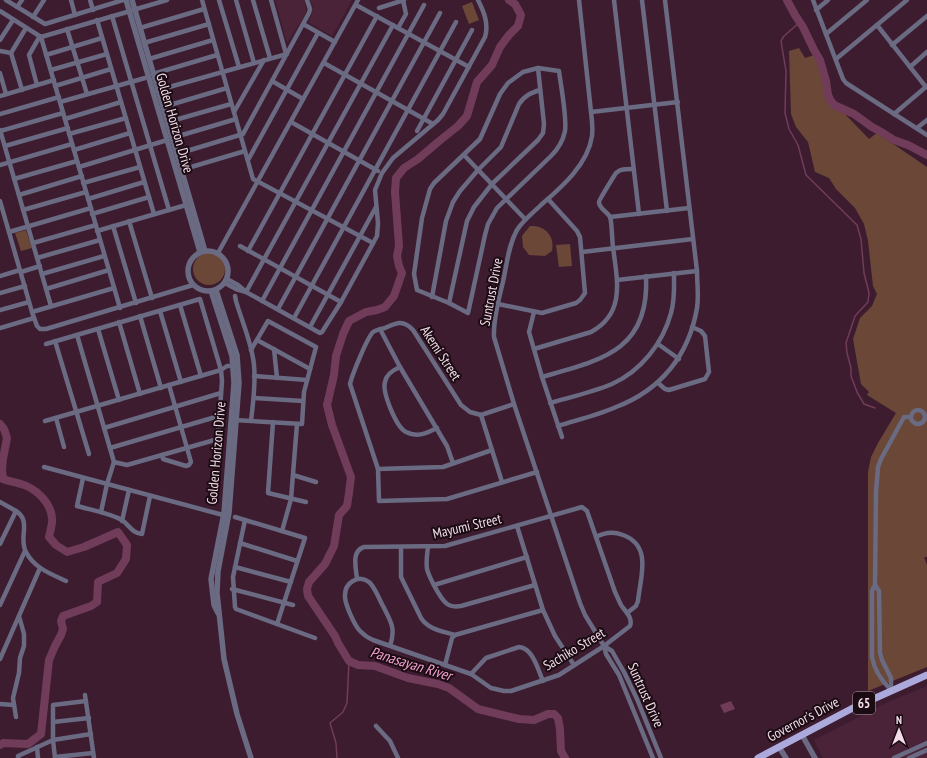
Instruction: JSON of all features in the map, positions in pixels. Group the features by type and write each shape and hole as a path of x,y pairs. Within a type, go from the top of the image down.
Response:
{"main road":[{"name":"Governor's Drive","path":"758,758 891,690 927,675"}],"street":[{"path":"6,0 45,24 123,0"},
{"path":"17,7 22,0"},
{"path":"33,17 44,0"},
{"path":"71,0 75,15"},
{"path":"90,0 93,10"},
{"name":"Golden Horizon Drive","path":"126,0 156,91 186,204 203,251"},
{"name":"Golden Horizon Drive","path":"132,0 130,11 140,28 153,74 156,91 168,122 182,170 203,251"},
{"path":"37,85 29,55 40,36 130,11 151,2 167,0"},
{"path":"202,0 253,179 373,243"},
{"path":"220,0 239,67"},
{"path":"236,0 254,63"},
{"path":"253,0 270,58"},
{"path":"271,0 286,54"},
{"path":"177,154 243,134 310,12 307,0"},
{"path":"379,8 404,0 406,14 398,28"},
{"path":"226,281 236,289 246,292 320,333 322,332 341,302 373,243 378,230 376,190 382,173 394,158 443,114 486,33 486,22 478,0"},
{"name":"Suntrust Drive","path":"579,0 591,112 592,138 585,156 572,174 548,199 525,219 518,229 513,240 498,304 494,326 494,337 514,404 583,609 604,646 606,654 619,675 653,758"},
{"path":"614,0 638,214"},
{"path":"642,0 667,211"},
{"path":"558,426 616,408 633,400 658,383 679,359 692,327 697,308 697,271 692,239 678,102 665,0"},
{"path":"813,0 843,79 927,135"},
{"path":"816,10 828,0"},
{"path":"826,34 866,0"},
{"path":"836,59 907,0"},
{"path":"218,253 357,2 377,16 468,67"},
{"path":"262,301 424,5"},
{"path":"140,28 204,9"},
{"path":"0,11 40,36 120,308"},
{"path":"278,309 425,43 440,13"},
{"path":"112,16 169,210"},
{"path":"248,251 377,16"},
{"path":"892,45 927,16"},
{"path":"0,40 13,20"},
{"path":"97,20 154,214"},
{"path":"294,318 441,52 456,22"},
{"path":"144,43 208,24"},
{"path":"303,24 335,42"},
{"path":"246,292 393,25"},
{"path":"877,25 926,86 894,114"},
{"path":"22,90 11,53 26,28"},
{"path":"68,29 87,94"},
{"path":"417,131 472,30"},
{"path":"248,160 318,33"},
{"path":"46,55 102,38"},
{"path":"149,59 213,40"},
{"path":"0,51 11,53"},
{"path":"910,67 927,52"},
{"path":"51,70 107,54"},
{"path":"156,91 286,54"},
{"path":"153,74 217,55"},
{"path":"234,112 264,60"},
{"path":"324,63 433,124"},
{"path":"449,303 467,221 474,207 492,184 541,136 544,124 538,68"},
{"path":"538,68 559,71 565,131 563,138 557,150 497,208 488,224 468,313 449,303 416,290 414,274 422,218 430,189 434,183 464,155 476,144 483,134 500,94 508,82 523,72 538,68"},
{"path":"0,96 37,85 82,78 111,69"},
{"path":"0,73 6,94"},
{"path":"0,114 87,94 145,78"},
{"path":"272,82 303,99"},
{"path":"163,107 227,88"},
{"path":"432,297 446,221 456,196 478,170 501,147 522,99 530,93 540,90"},
{"path":"65,119 121,102"},
{"path":"591,112 678,102"},
{"path":"168,122 232,104"},
{"path":"51,306 0,130 63,113"},
{"path":"69,134 126,118"},
{"path":"172,138 236,119"},
{"path":"917,128 927,120"},
{"path":"291,122 382,173"},
{"path":"5,146 68,128"},
{"path":"74,150 130,133"},
{"path":"14,179 135,150 164,141"},
{"path":"0,165 72,144"},
{"path":"182,170 246,151"},
{"path":"464,155 525,219"},
{"path":"83,183 140,167"},
{"path":"534,349 582,335 598,328 604,323 613,310 618,293 610,217 600,206 599,202 600,197 609,186 616,173 622,170 633,169"},
{"path":"19,195 82,176"},
{"path":"88,199 144,182"},
{"path":"23,210 86,192"},
{"path":"9,232 28,226 149,197"},
{"path":"498,304 542,313 576,303 584,296 586,290 580,237 577,231 548,199"},
{"path":"0,204 38,328 43,330 193,285"},
{"path":"97,230 186,204"},
{"path":"310,327 376,206"},
{"path":"610,217 689,208"},
{"path":"129,221 152,298"},
{"path":"33,243 96,225"},
{"path":"114,226 136,303"},
{"path":"582,252 692,239"},
{"path":"37,258 100,240"},
{"path":"240,246 341,302"},
{"path":"203,251 218,253 224,257 227,263 229,273 226,281 214,290 203,290 193,285 188,274 188,267 191,260 203,251"},
{"path":"42,274 104,256"},
{"path":"0,274 40,266"},
{"path":"46,289 109,270"},
{"path":"617,280 697,271"},
{"path":"550,403 612,384 628,375 641,363 658,344 664,332 671,312 674,293 674,273"},
{"path":"542,377 588,364 605,357 623,346 637,327 642,315 647,290 646,276"},
{"path":"0,293 25,286"},
{"path":"32,312 114,288"},
{"name":"Golden Horizon Drive","path":"214,290 234,343 236,368 229,513 217,579 220,617 224,659 236,714 251,758"},
{"path":"235,296 254,364 254,398 251,421"},
{"path":"46,344 200,299 221,370 217,452"},
{"path":"0,310 29,302"},
{"path":"180,305 201,376"},
{"path":"160,311 181,382"},
{"path":"534,312 529,332 550,403 562,437"},
{"path":"140,316 161,388"},
{"path":"0,328 34,318"},
{"path":"234,420 302,424 303,401 316,347 268,321 251,350"},
{"path":"119,322 140,394"},
{"name":"Akemi Street","path":"480,415 470,412 461,404 409,325 402,323 396,324 373,332 352,376 350,384 378,469 379,501 447,499 502,482"},
{"path":"658,383 665,389 673,390 705,379 707,376 709,372 705,336 701,331 692,327"},
{"path":"98,328 119,400"},
{"path":"380,330 447,446 454,463"},
{"path":"77,335 114,462 100,512"},
{"path":"257,340 310,369"},
{"path":"55,341 89,454"},
{"path":"658,344 679,359"},
{"path":"274,349 277,378"},
{"path":"45,421 221,370 227,366 236,368"},
{"path":"400,367 390,372 385,380 384,387 385,395 399,425 406,432 415,434 425,434 436,428"},
{"path":"254,376 307,380"},
{"path":"162,455 163,459 186,466 191,462 169,385"},
{"path":"104,428 221,393"},
{"path":"254,398 303,401"},
{"path":"514,404 480,415 502,482 537,472"},
{"path":"110,448 219,416"},
{"path":"891,690 882,681 872,657 872,590 875,585 876,493 878,467 881,459 904,417 910,417"},
{"path":"56,418 64,447"},
{"name":"Golden Horizon Drive","path":"220,617 214,605 211,585 223,515 234,420"},
{"path":"273,422 268,493 306,502"},
{"path":"282,531 291,499 296,424"},
{"path":"114,462 127,465 218,439"},
{"path":"378,469 443,466 492,450"},
{"path":"44,467 223,515"},
{"path":"293,475 316,482"},
{"path":"83,478 77,506 100,512 122,521 136,534 142,534 150,496"},
{"path":"122,521 129,490"},
{"path":"0,502 21,515 25,525 23,538 26,552 40,568 66,581"},
{"name":"Mayumi Street","path":"357,579 355,558 360,548 445,546 579,507 584,507 587,511 596,536"},
{"path":"0,544 16,511"},
{"path":"235,517 305,538 277,624"},
{"path":"245,520 232,589 236,609 315,638"},
{"path":"517,526 543,610 555,636 574,665"},
{"path":"608,532 628,537 636,543 640,549 643,563 638,601 636,606 627,613 615,592 596,536 608,532"},
{"path":"240,543 297,561"},
{"path":"400,547 401,577 421,618 430,628 455,636"},
{"path":"428,547 427,569 441,598 446,604 456,607 535,585"},
{"path":"0,604 26,552"},
{"path":"434,585 527,557"},
{"path":"235,567 291,582"},
{"path":"0,659 40,568"},
{"path":"357,579 365,580 371,584 392,624 393,637 390,646"},
{"name":"Sachiko Street","path":"357,579 351,582 345,593 349,610 359,631 373,640 471,674 491,688 504,691 512,691 559,675 604,646 630,626 632,623 627,613"},
{"path":"875,585 879,591 880,653 883,663 891,678 891,690"},
{"path":"232,589 293,605"},
{"path":"444,665 452,638 455,636 543,610"},
{"path":"16,717 14,698 20,673 20,658 24,646 24,634 19,616"},
{"name":"Suntrust Drive","path":"604,646 612,651 624,672 637,699 661,758"},
{"path":"471,674 486,658 518,647 529,652 543,681"},
{"path":"85,695 89,718 94,755 55,758 53,740 53,705 86,701"},
{"path":"0,704 14,705"},
{"path":"53,722 89,718"},
{"path":"376,726 390,741 398,758"},
{"path":"18,758 18,756 53,740 91,734"},
{"path":"802,735 815,758"},
{"path":"894,758 927,743"},
{"path":"780,746 786,758"},
{"path":"37,747 38,758"},
{"path":"909,758 927,750"}],"shaded area":[{"path":"275,0 304,0 306,13 287,43"},
{"path":"310,0 352,0 332,36 308,22 312,14 313,7"},
{"path":"472,2 479,20 469,24 462,6"},
{"path":"799,48 805,58 814,55 826,84 827,101 831,106 844,113 869,139 877,133 927,167 927,557 924,557 927,565 927,667 868,691 868,472 871,457 896,413 867,395 869,392 861,384 853,339 860,318 872,306 877,294 873,286 868,241 864,224 855,208 836,189 829,178 815,172 808,142 796,127 791,114 789,51"},
{"path":"530,226 540,227 548,232 550,236 553,246 552,251 545,256 529,255 523,247 522,236"},
{"path":"26,230 32,248 21,251 15,233"},
{"path":"570,244 572,266 559,267 556,245"},
{"path":"209,253 220,258 225,269 220,280 209,285 198,280 193,269 198,258"},
{"path":"927,686 927,758 823,758 814,740 890,701"},
{"path":"731,701 735,709 724,713 720,705"}],"waterway":[{"name":"Panasayan River","path":"509,0 515,4 521,15 518,26 500,47 492,65 477,82 467,116 458,126 418,159 404,168 396,178 395,192 399,246 397,256 402,273 394,296 385,307 366,312 349,321 336,356 334,375 327,405 332,425 351,477 347,506 339,515 334,546 325,564 309,582 307,589 308,596 335,636 349,661 358,665 375,666 408,678 438,684 449,688 478,709 519,719 534,720 548,714 554,714 558,718 561,751 565,758"},
{"path":"787,0 820,60 828,95 834,105 854,114 894,140 908,145 927,155"},
{"path":"800,22 784,36 781,41 786,71 785,113 789,129 798,145 806,175 857,225 861,239 864,273 869,293 868,302 855,316 846,343 851,376 857,392 864,404 875,408"},
{"path":"0,424 4,429 7,438 3,459 3,479 27,486 42,497 51,512 52,525 49,537 56,545 67,552 84,547 118,532 127,545 126,559 117,573 98,582 97,602 91,606 63,616 61,621 63,629 49,660 41,734 28,744 3,743 0,745"},
{"path":"337,758 336,743 330,723 343,712 347,703 349,661"}]}
